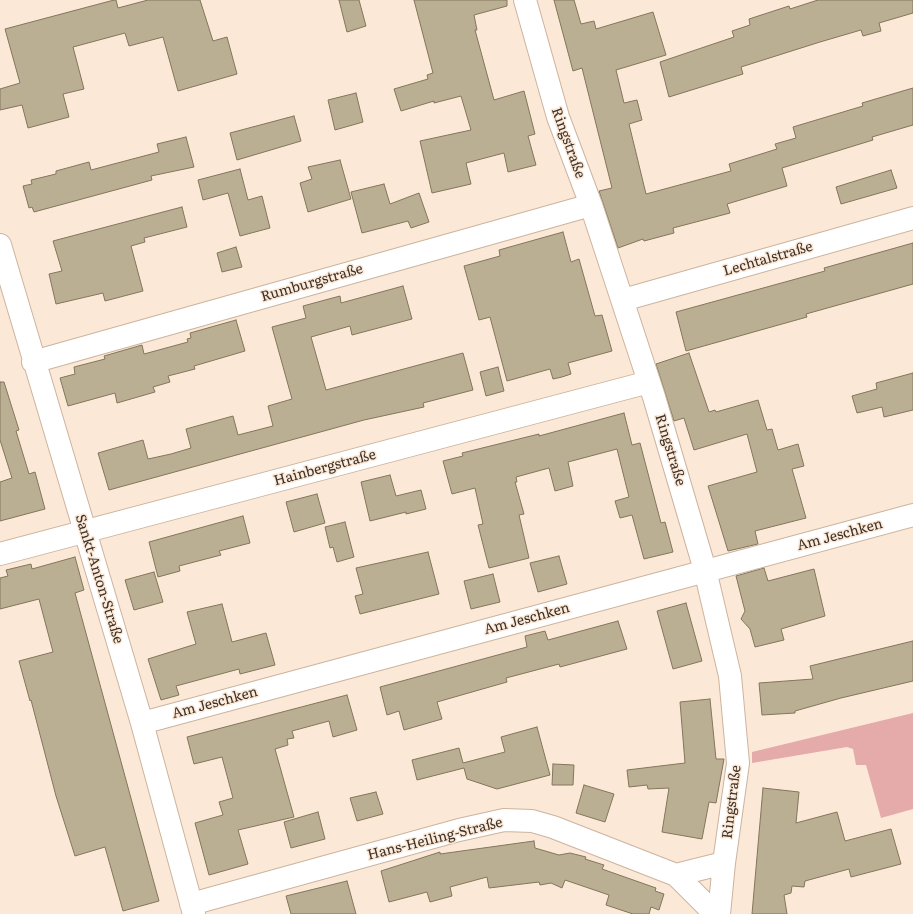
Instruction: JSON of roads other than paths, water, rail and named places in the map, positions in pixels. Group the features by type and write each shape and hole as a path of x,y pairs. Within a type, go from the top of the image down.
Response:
{"street":[{"name":"Ringstraße","path":"525,0 558,117 591,205 649,382 705,570 730,676 738,764 724,862 719,914"},
{"name":"Rumburgstraße","path":"33,362 591,205"},
{"name":"Lechtalstraße","path":"623,300 913,218"},
{"name":"Sankt-Anton-Straße","path":"0,245 33,362 142,723 193,909"},
{"name":"Hainbergstraße","path":"0,554 649,382"},
{"name":"Am Jeschken","path":"142,723 913,515"},
{"name":"Hans-Heiling-Straße","path":"193,909 459,830 504,820 532,822 553,828 676,875 715,914"},
{"path":"676,875 724,862"}]}
